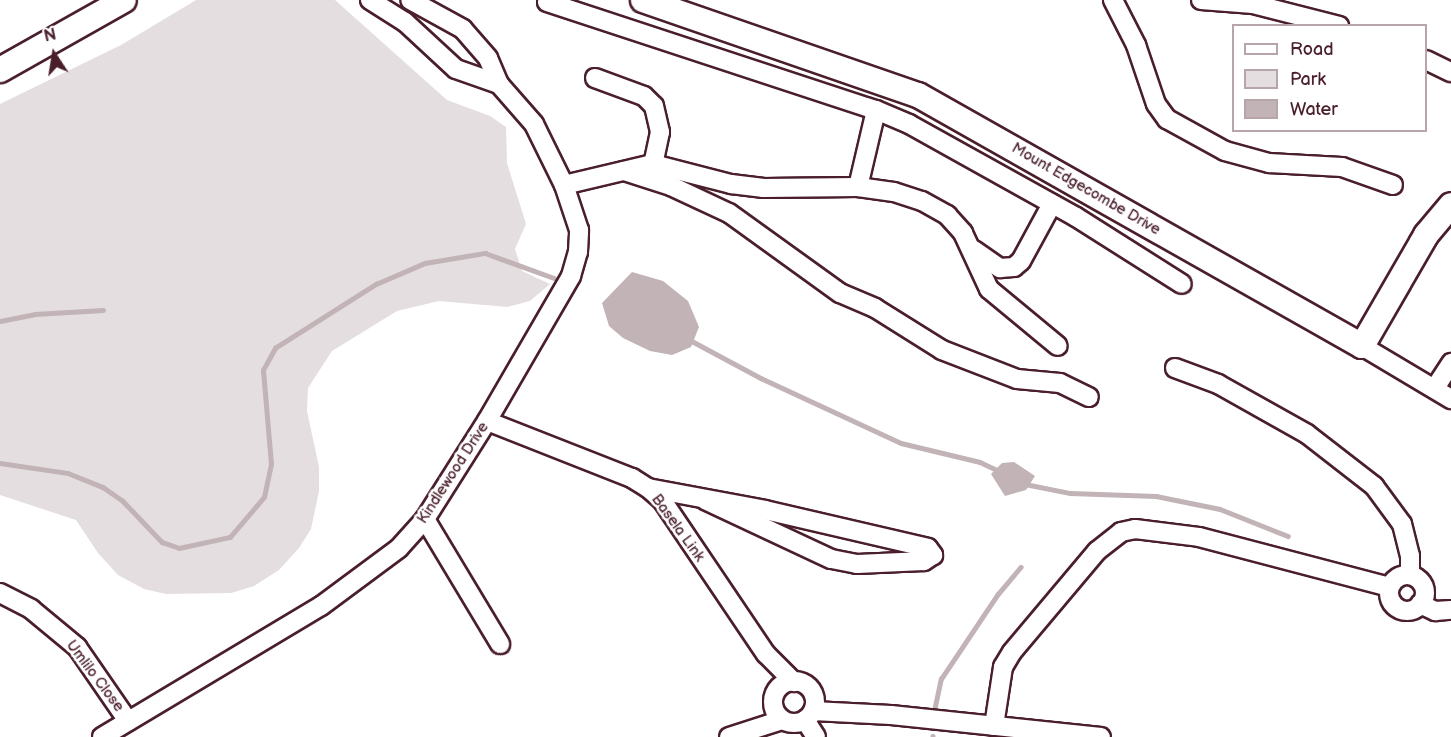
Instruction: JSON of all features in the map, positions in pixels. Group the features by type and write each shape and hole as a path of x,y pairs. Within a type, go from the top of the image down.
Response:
{"street":[{"path":"0,70 124,0"},
{"name":"Kindlewood Drive","path":"370,0 405,22 456,69 499,84"},
{"name":"Kindlewood Drive","path":"109,735 128,721 363,577 399,548 425,519 487,421 571,276 579,230 564,185 534,124 499,84 488,58 463,29 410,0"},
{"name":"Mount Edgecombe Drive","path":"643,0 918,95 1362,346"},
{"path":"1113,0 1136,45 1156,104 1167,119 1225,151 1269,163 1342,167 1393,185"},
{"path":"1201,0 1253,4 1332,24"},
{"path":"547,2 876,110 1052,204 1182,284"},
{"path":"1427,61 1451,72"},
{"path":"595,78 644,96 654,106 660,132 653,164"},
{"path":"858,187 876,110"},
{"path":"564,185 653,164 731,184 764,188 858,187 894,192 922,201 947,215 974,250 989,289 1058,346"},
{"path":"622,170 709,202 840,292 875,308 942,350 1017,379 1060,383 1089,398"},
{"path":"974,250 1000,268 1014,267 1021,261 1052,204"},
{"path":"1451,205 1426,234 1362,346 1435,387 1451,399"},
{"path":"1435,387 1451,363"},
{"path":"1176,368 1218,384 1307,434 1374,486 1402,524 1410,556 1410,575 1423,587 1420,604 1410,610 1398,608 1390,599 1390,587 1395,579 1410,575"},
{"name":"Basela Link","path":"487,421 632,478 648,488 662,500 766,654 802,685"},
{"path":"648,488 705,500 928,548 933,555 924,561 857,564 831,559 705,500"},
{"path":"425,519 500,644"},
{"path":"994,726 1003,667 1012,652 1097,551 1121,532 1135,529 1199,537 1390,587"},
{"name":"Umlilo Close","path":"0,593 31,609 77,647 128,721"},
{"path":"1420,604 1435,611 1451,610"},
{"name":"Basela Link","path":"766,654 774,696"},
{"path":"736,733 783,685 802,685 859,713"},
{"path":"802,685 815,700 809,716 816,737"},
{"path":"774,696 775,711 782,720"},
{"path":"736,733 782,720 794,723 809,716 859,713 1101,737"}],"green space":[{"path":"196,0 335,0 447,100 490,116 506,127 507,163 526,224 515,249 522,271 550,284 530,301 507,307 439,301 397,311 332,351 308,388 307,411 319,467 319,491 311,529 299,548 279,570 254,586 231,593 166,594 144,589 118,575 98,553 76,520 0,495 0,104 121,45"}],"water":[{"path":"632,272 663,281 688,301 699,327 691,347 672,355 650,351 623,338 609,326 602,303"},
{"path":"1014,462 1035,476 1026,490 1005,496 991,474 1002,463"}],"waterway":[{"path":"0,463 68,473 103,487 123,501 162,542 179,548 230,537 264,497 271,464 263,370 275,348 376,284 425,263 485,253 554,278"},
{"path":"0,321 35,314 103,310"},
{"path":"690,340 761,378 901,443 980,462 1001,472"},
{"path":"1025,484 1070,493 1156,496 1220,509 1288,536"},
{"path":"934,711 941,679 998,594 1021,567"}]}
